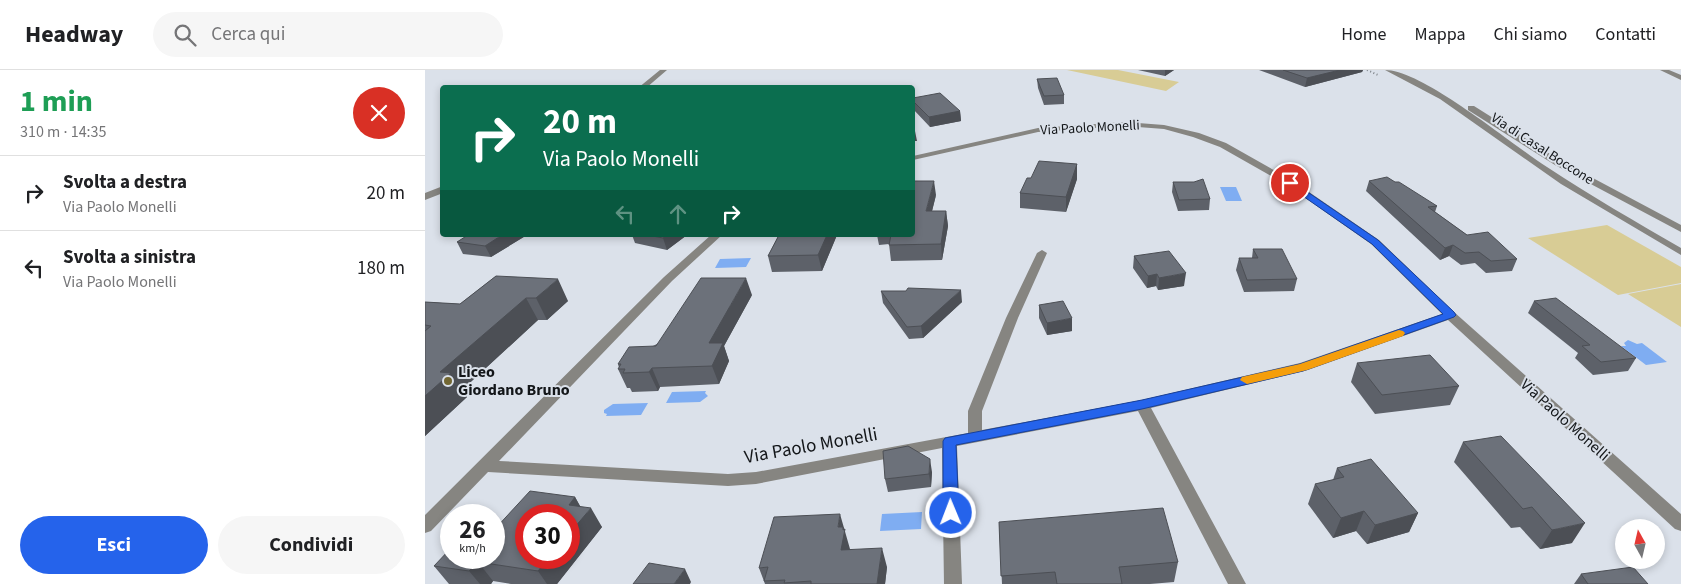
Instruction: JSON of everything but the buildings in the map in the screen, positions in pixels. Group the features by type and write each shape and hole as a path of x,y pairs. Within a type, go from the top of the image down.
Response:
{"street":[{"path":"645,85 665,70"},
{"name":"Via di Casal Boccone","path":"1388,70 1414,81 1435,94 1528,158 1681,252"},
{"name":"Via di Casal Boccone","path":"1402,70 1440,89 1559,163 1681,229"},
{"path":"1663,70 1681,78"},
{"name":"Via Paolo Monelli","path":"915,158 1006,136 1053,128 1135,124 1164,127 1196,135 1223,145 1290,183 1366,234 1450,315 1681,524"},
{"path":"425,197 440,190"},
{"path":"425,526 667,279 715,237"},
{"path":"975,436 975,411 1012,318 1042,253"},
{"name":"Via Paolo Monelli","path":"483,466 727,480 756,478 1142,405 1303,367 1450,315"},
{"path":"1142,405 1237,584"},
{"path":"949,441 953,584"}],"shaded area":[{"path":"1067,70 1118,70 1179,82 1166,91"},
{"path":"1607,225 1681,267 1681,283 1618,295 1528,238"},
{"path":"1681,284 1681,327 1628,294"}],"water":[{"path":"1220,187 1236,187 1242,201 1226,201"},
{"path":"751,258 746,267 715,268 720,259"},
{"path":"1628,340 1637,344 1642,343 1667,362 1646,365 1621,346 1626,346 1624,343"},
{"path":"706,391 705,393 708,396 700,402 666,403 672,392"},
{"path":"648,403 641,415 606,416 607,414 604,413 604,410 613,404"},
{"path":"922,512 921,529 880,531 882,514"}],"slow traffic":[{"path":"1247,380 1303,367 1399,333"}],"place":[{"name":"Liceo Giordano Bruno","path":"448,381"}],"route":[{"path":"951,513 949,441 1142,405 1303,367 1450,315 1366,234 1290,183"}]}
